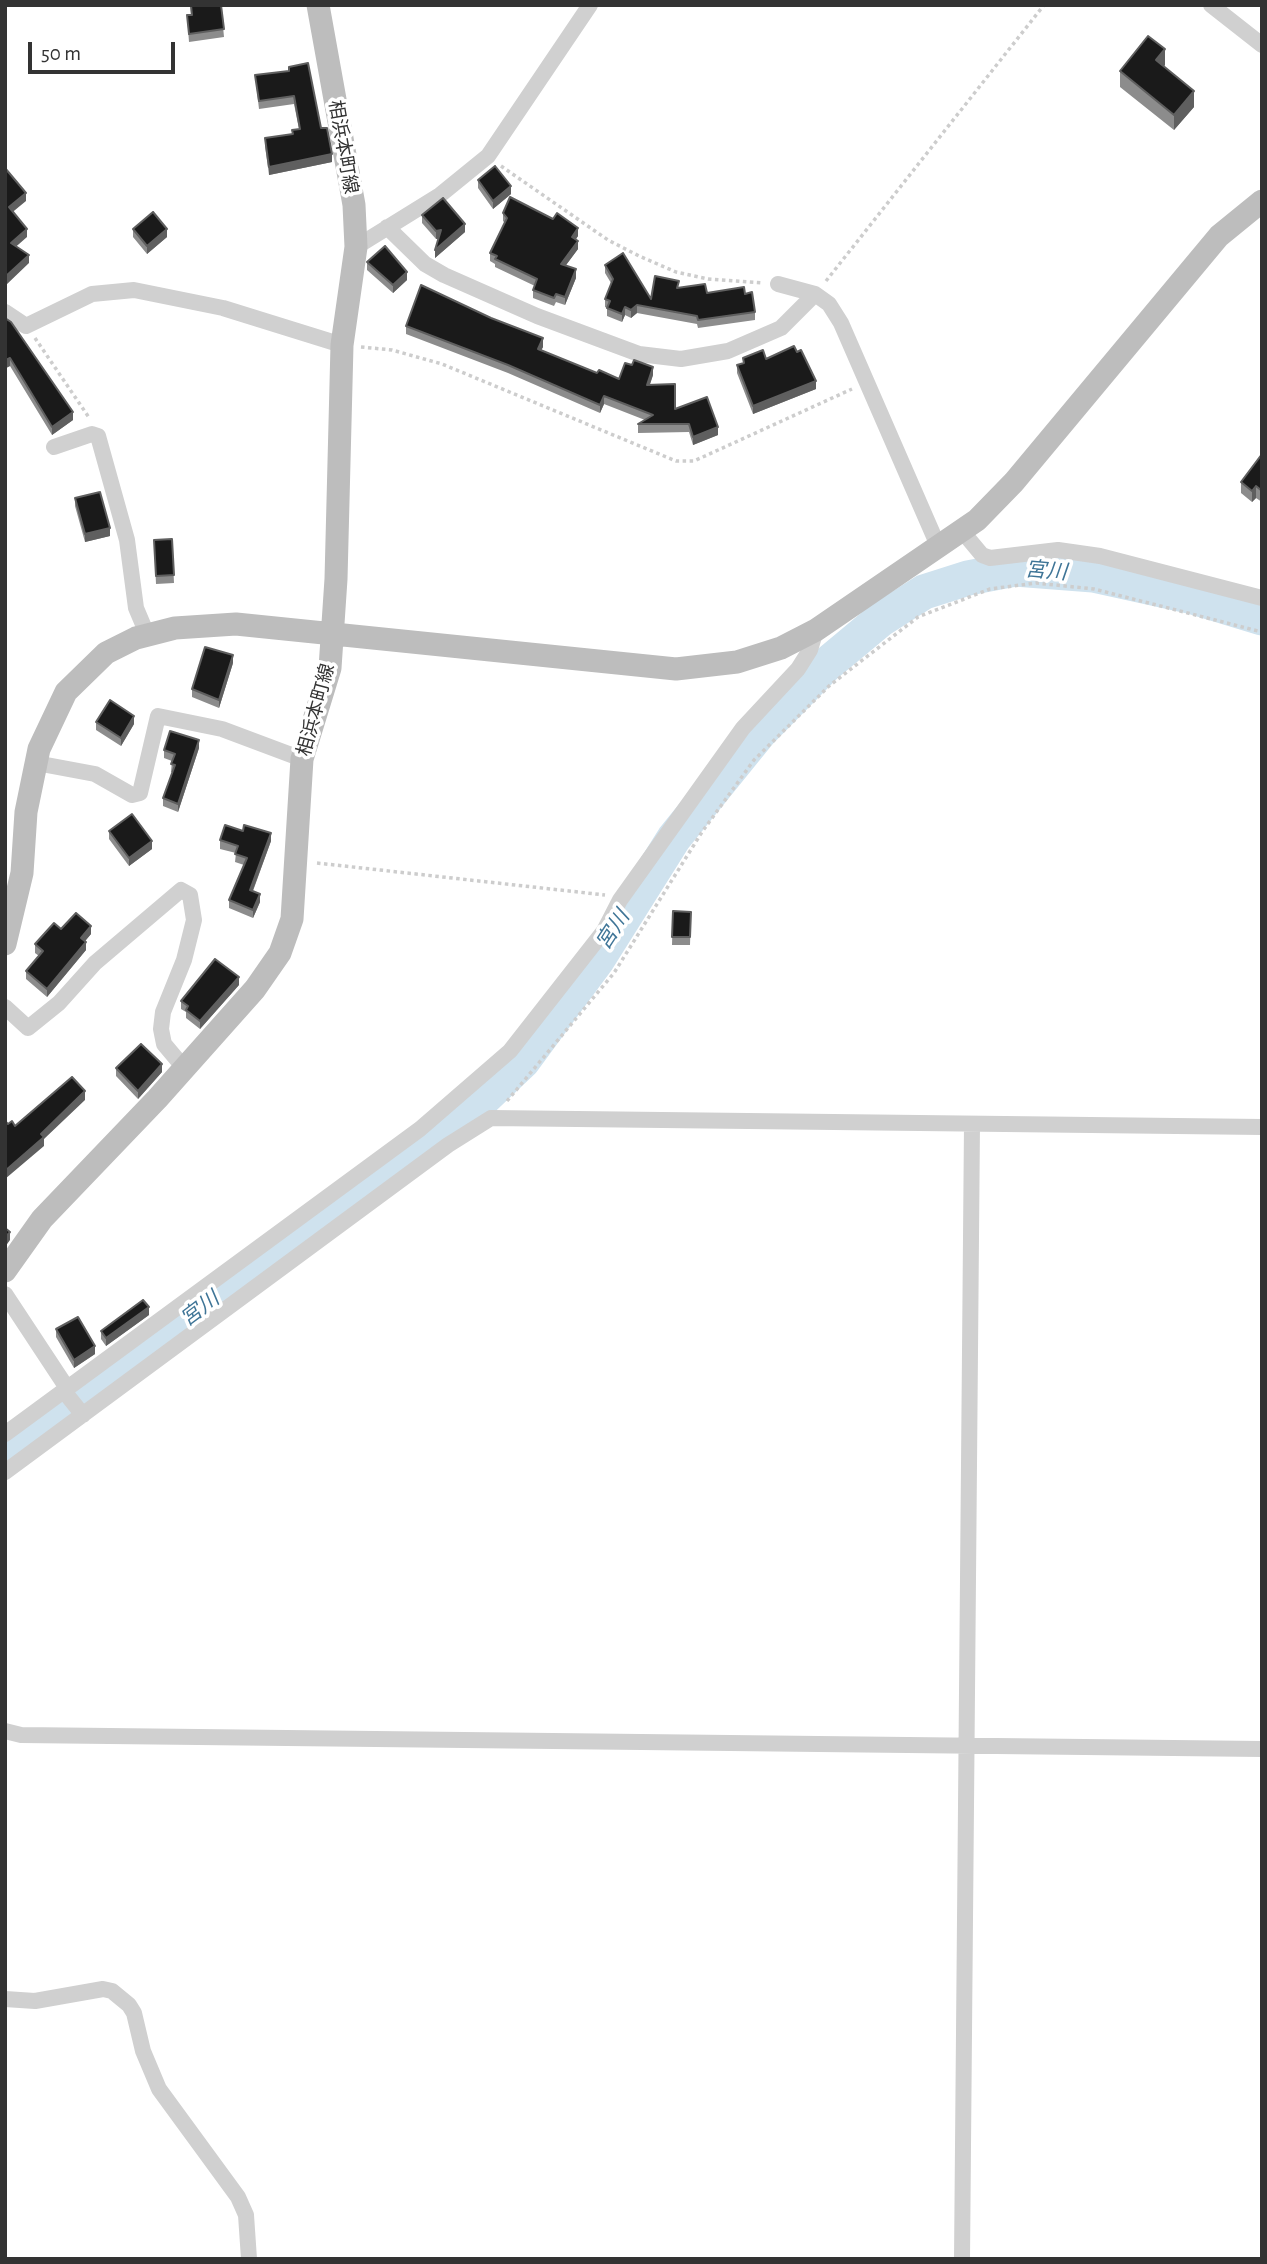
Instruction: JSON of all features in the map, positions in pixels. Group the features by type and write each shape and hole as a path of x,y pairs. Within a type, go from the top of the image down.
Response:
{"street":[{"name":"相浜本町線","path":"5,1271 42,1219 185,1069 255,989 280,953 292,919 302,759 330,668 336,579 342,345 356,247 354,205 318,5"},
{"path":"356,247 440,195 488,156 590,5"},
{"path":"1211,5 1262,45"},
{"path":"5,944 22,873 26,812 36,763 55,712 74,682 106,653 147,634 175,628 236,624 676,669 757,657 816,630 962,531 1014,482 1219,236 1262,201"},
{"path":"387,227 425,264 444,275 537,316 639,354 681,359 728,351 781,328 815,294"},
{"path":"778,284 815,294 829,304 841,323 939,548"},
{"path":"5,312 26,326 92,294 134,290 223,308 342,345"},
{"path":"54,447 92,434 98,436 127,540 136,608 147,634"},
{"path":"962,531 982,555 990,558 1058,550 1100,556 1262,598"},
{"path":"5,1434 67,1392 420,1129 510,1051 604,931 620,900 743,728 798,669 810,650 816,630"},
{"path":"36,763 95,774 132,795 140,793 158,716 222,729 302,759"},
{"path":"5,1007 28,1028 60,1003 95,963 181,890 190,895 194,920 184,960 163,1012 161,1029 164,1044 185,1069"},
{"path":"5,1472 81,1412 470,1130 491,1118 504,1116 1262,1127"},
{"path":"962,2259 972,1124"},
{"path":"5,1294 81,1412"},
{"path":"5,1731 21,1735 966,1748 1262,1749"},
{"path":"5,1999 35,2001 103,1989 112,1992 129,2005 134,2013 143,2051 159,2089 238,2197 246,2215 249,2259"}],"path":[{"path":"815,294 1044,5"},
{"path":"488,156 608,240 639,256 676,272 697,277 778,284"},
{"path":"26,326 95,426 98,436"},
{"path":"342,345 392,350 442,364 676,461 694,461 867,383"},
{"path":"504,1116 513,1091 614,973 702,832 754,760 829,686 918,617 990,590 1036,583 1094,589 1262,632"},
{"path":"294,860 551,887 620,900"}],"building":[{"path":"191,5 221,5 224,29 189,34 187,15 192,15"},
{"path":"1148,36 1165,49 1156,60 1194,91 1174,115 1120,71"},
{"path":"308,63 321,128 327,128 332,154 269,167 265,138 293,134 292,130 300,129 294,96 259,101 255,75 289,71 289,67"},
{"path":"495,166 511,186 493,201 478,180"},
{"path":"5,168 26,193 9,207 27,229 11,243 29,255 5,277"},
{"path":"510,197 553,219 557,213 578,228 572,237 578,241 561,264 576,269 565,297 556,294 554,298 533,290 537,279 495,259 497,256 490,253 507,218 503,213"},
{"path":"443,198 465,224 435,250 441,230 436,231 422,215"},
{"path":"153,212 167,229 147,246 133,229"},
{"path":"385,246 407,272 393,285 367,262"},
{"path":"623,253 651,299 655,276 679,281 677,288 705,284 707,293 744,287 745,294 752,292 755,312 698,320 697,316 637,305 631,310 625,307 622,314 607,308 610,301 605,299 613,279 605,265"},
{"path":"421,285 491,318 543,338 538,349 597,373 599,370 619,379 625,363 632,365 634,360 653,367 647,385 675,384 675,409 707,397 718,427 693,437 689,424 638,424 653,415 604,396 600,405 508,365 406,326"},
{"path":"5,318 11,322 73,412 52,427 10,358 5,359"},
{"path":"794,346 797,352 801,350 816,381 753,406 737,365 744,363 743,358 763,350 766,359"},
{"path":"1262,454 1262,491 1256,486 1252,491 1241,482"},
{"path":"100,492 110,528 85,534 75,498"},
{"path":"172,539 174,575 156,576 154,540"},
{"path":"205,647 233,655 219,700 192,689"},
{"path":"110,700 134,716 121,738 96,722"},
{"path":"170,731 199,740 178,804 163,798 175,765 171,764 175,754 164,750"},
{"path":"132,814 152,841 129,858 109,831"},
{"path":"225,825 243,831 244,825 271,833 250,890 260,894 253,910 229,900 247,858 235,854 238,846 220,840"},
{"path":"673,911 691,912 690,937 672,937"},
{"path":"76,913 91,926 81,938 86,942 47,989 26,971 43,951 35,944 54,923 61,929"},
{"path":"215,959 239,977 200,1021 186,1010 188,1006 181,1001"},
{"path":"141,1044 162,1064 138,1091 116,1068"},
{"path":"72,1077 85,1091 41,1134 44,1137 5,1171 5,1121 8,1124 12,1121 15,1126"},
{"path":"143,1300 149,1307 106,1338 101,1331"},
{"path":"78,1317 95,1346 74,1360 56,1329"}],"waterway":[{"name":"宮川","path":"5,1454 67,1405 485,1097 523,1061 598,959 674,838 760,732 826,665 880,620 924,592 968,578 1015,569 1093,575 1193,597 1262,618"}]}
